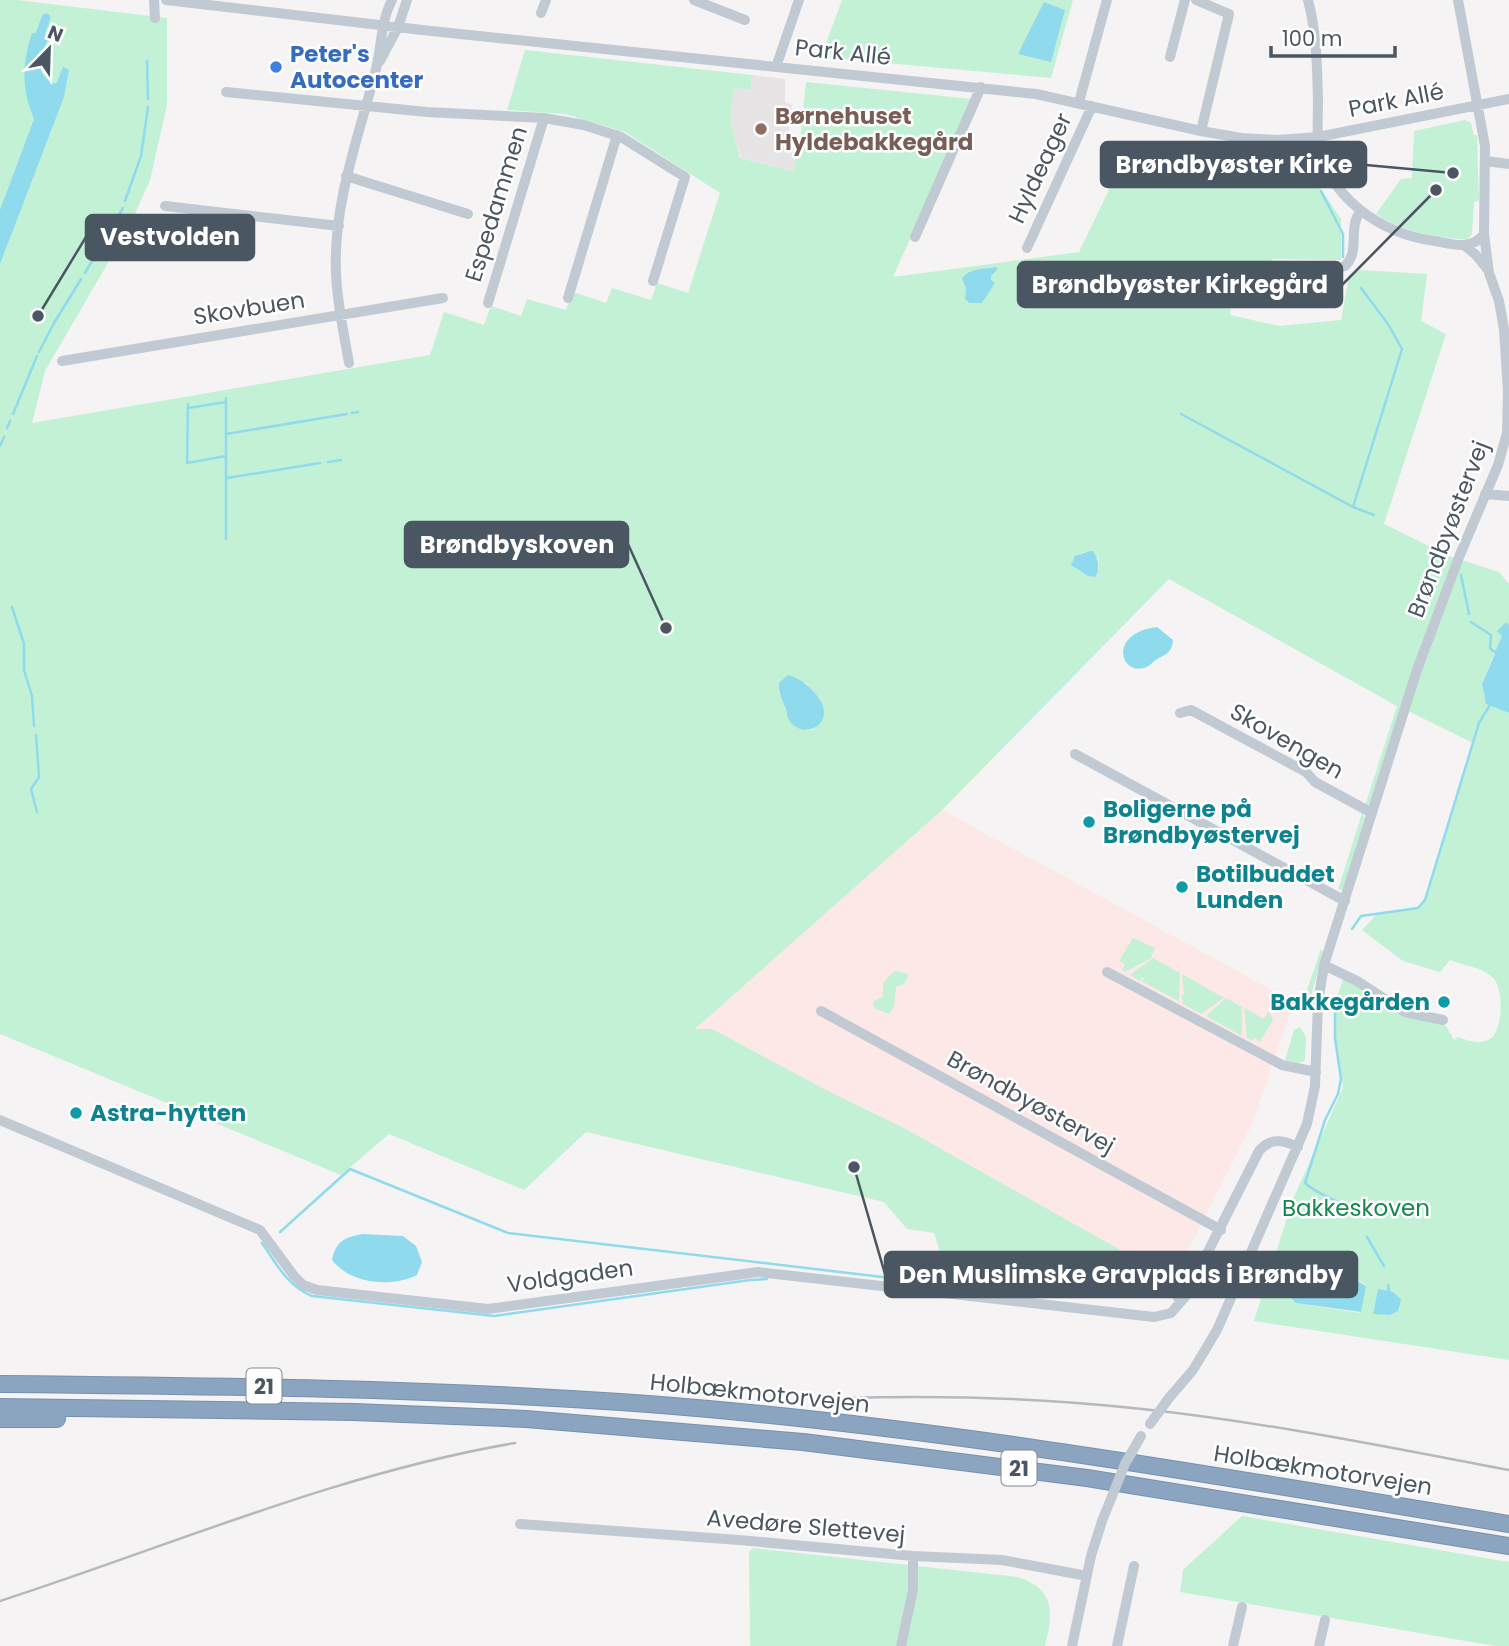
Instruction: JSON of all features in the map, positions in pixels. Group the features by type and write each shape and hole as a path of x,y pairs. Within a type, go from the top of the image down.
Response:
{"highway":[{"path":"0,1374 71,1377 132,1385"},
{"name":"Holbækmotorvejen","path":"0,1384 356,1388 649,1404 938,1434 1104,1458 1509,1524"},
{"name":"Holbækmotorvejen","path":"0,1407 354,1412 513,1419 803,1442 1087,1478 1509,1546"},
{"path":"0,1419 130,1418 196,1410"}],"street":[{"path":"155,0 155,18"},
{"name":"Park Allé","path":"166,0 398,27 981,87 1079,102 1241,138 1278,140 1318,137 1509,99"},
{"path":"349,363 336,272 339,226 346,176 376,69 383,25 392,0"},
{"path":"376,69 398,27 407,0"},
{"path":"541,13 546,0"},
{"path":"694,0 745,20"},
{"path":"776,66 799,0"},
{"path":"1079,102 1107,0"},
{"path":"1170,57 1185,0"},
{"path":"1196,0 1229,14 1200,131"},
{"path":"1308,0 1317,52 1318,137 1321,152 1341,190 1361,211 1385,228 1399,233 1422,240 1464,245 1479,240 1484,234"},
{"name":"Brøndbyøstervej","path":"1072,1646 1087,1576 1116,1482 1141,1436 1193,1370 1217,1330 1307,1124 1316,1072 1318,1003 1324,965 1437,612 1504,448 1508,419 1504,329 1499,301 1489,273 1484,234 1486,161 1458,0"},
{"path":"915,237 981,87"},
{"name":"Espedammen","path":"226,92 427,112 544,118 584,125 617,135 685,177 653,281"},
{"name":"Hyldeager","path":"1027,248 1092,106"},
{"name":"Espedammen","path":"488,303 544,118"},
{"path":"568,298 617,135"},
{"path":"1486,161 1509,164"},
{"path":"346,176 468,214"},
{"path":"165,206 339,226"},
{"path":"1293,266 1345,266 1354,253 1354,224 1361,211"},
{"path":"1464,245 1476,254 1489,273"},
{"name":"Skovbuen","path":"62,360 443,298"},
{"path":"1485,494 1509,496"},
{"name":"Skovengen","path":"1180,713 1191,710 1306,772 1315,782 1372,813"},
{"path":"1075,754 1345,901"},
{"path":"1324,965 1357,981 1405,1012 1443,1020"},
{"path":"1107,972 1282,1065 1316,1072"},
{"name":"Brøndbyøstervej","path":"821,1011 1221,1230"},
{"name":"Voldgaden","path":"0,1120 260,1230 303,1285 317,1290 488,1308 758,1272 1154,1317 1171,1313 1221,1230"},
{"path":"1221,1230 1264,1146 1278,1140 1298,1147"},
{"name":"Avedøre Slettevej","path":"520,1524 913,1556 1002,1560 1087,1576"},
{"path":"901,1646 913,1590 913,1556"},
{"path":"1116,1646 1134,1566"},
{"path":"1233,1646 1242,1607"},
{"path":"1319,1646 1325,1620"}],"shaded area":[{"name":"Børnehuset Hyldebakkegård","path":"752,75 785,79 785,102 792,105 788,139 800,142 793,171 741,158 729,119 734,88 751,90"},
{"path":"942,810 1294,1002 1252,1124 1172,1282 1149,1266 902,1127 694,1029"}],"green space":[{"name":"Bakkeskoven","path":"0,0 167,18 167,105 150,180 130,225 45,371 32,423 430,355 444,312 484,325 491,306 521,316 527,299 566,310 573,292 606,303 612,288 651,300 657,283 688,293 720,193 625,132 565,114 507,110 525,50 752,75 751,90 734,88 730,119 740,158 793,171 800,142 806,82 972,99 893,277 1079,252 1120,167 1238,176 1245,160 1303,162 1341,219 1341,260 1274,259 1234,281 1230,315 1279,326 1341,320 1349,276 1360,270 1427,274 1421,321 1446,334 1384,524 1449,556 1499,572 1509,584 1509,625 1506,622 1498,631 1502,636 1482,684 1486,704 1509,713 1509,1360 1254,1321 1293,1199 1343,1088 1335,1038 1334,1009 1344,975 1446,1026 1454,1040 1458,1037 1474,1042 1486,1041 1498,1028 1501,1001 1497,984 1490,975 1450,960 1440,972 1403,961 1362,930 1376,915 1418,908 1425,900 1473,743 1402,708 1371,804 1365,806 1397,706 1169,579 942,810 695,1029 712,1029 902,1127 1149,1266 1138,1287 1096,1266 1074,1259 1047,1265 1034,1288 948,1277 934,1233 907,1229 884,1202 586,1132 524,1190 389,1134 341,1175 0,1034","holes":["988,269 991,280 982,303 968,303 962,279 964,275","1090,551 1098,559 1099,569 1092,577 1076,569 1079,554","806,683 821,700 813,730 793,724 778,691","1309,1259 1335,1268 1366,1285 1360,1313 1296,1303","1378,1289 1397,1295 1393,1314 1373,1314"]},
{"path":"842,0 1073,0 1051,78 821,57"},
{"path":"1465,120 1471,123 1474,135 1477,135 1479,201 1474,202 1472,234 1467,240 1408,230 1376,214 1401,179 1412,178 1414,131"},
{"path":"1362,813 1366,819 1344,889 1338,890"},
{"path":"1133,938 1155,948 1151,958 1125,972 1122,970 1125,964 1119,961"},
{"path":"1321,949 1323,953 1309,1003 1306,1004 1306,993"},
{"path":"1153,958 1180,973 1179,1001 1141,981 1144,979 1142,977 1140,981 1130,975"},
{"path":"894,971 907,973 908,976 904,984 896,987 894,1006 889,1014 874,1008 873,1002 883,996 883,983"},
{"path":"1182,974 1224,998 1201,1014 1183,1004"},
{"path":"1226,998 1242,1007 1242,1036 1206,1016"},
{"path":"1244,1008 1264,1019 1268,1012 1270,1013 1273,1020 1260,1042 1247,1038"},
{"path":"1300,1027 1306,1037 1305,1061 1298,1063 1285,1060 1294,1030"},
{"path":"1242,1516 1509,1562 1509,1646 1495,1646 1180,1592 1183,1570"},
{"path":"753,1548 1018,1577 1039,1589 1049,1604 1050,1623 1045,1646 750,1646 749,1552"}],"water":[{"path":"1044,2 1065,10 1051,62 1018,54"},
{"path":"32,33 50,34 40,62 40,68 48,79 56,84 63,67 69,70 64,97 0,264 0,210 34,119 24,76"},
{"path":"996,267 998,269 991,276 995,283 982,303 969,303 965,299 966,288 962,279 964,275"},
{"path":"1093,551 1098,564 1095,577 1088,576 1071,565 1075,556"},
{"path":"1506,622 1509,625 1509,713 1486,704 1482,684 1495,654 1493,651 1502,636 1497,631"},
{"path":"1157,627 1173,640 1170,650 1144,668 1129,665 1124,659 1125,644 1142,631"},
{"path":"788,675 806,684 822,703 822,720 811,729 795,727 789,720 779,687 779,683"},
{"path":"363,1234 403,1236 416,1246 422,1262 417,1275 395,1282 372,1281 360,1279 340,1268 332,1260 336,1248 346,1239"},
{"path":"1309,1259 1335,1268 1366,1286 1361,1312 1296,1303 1289,1295 1290,1277 1301,1261"},
{"path":"1378,1289 1399,1297 1401,1300 1398,1311 1390,1315 1373,1314"}],"waterway":[{"path":"37,42 46,18"},
{"path":"147,61 148,99"},
{"path":"125,201 141,156 148,107"},
{"path":"1321,191 1343,234 1343,257"},
{"path":"85,273 123,208"},
{"path":"39,352 81,279"},
{"path":"1353,507 1402,349 1388,324 1361,288"},
{"path":"13,414 37,356"},
{"path":"226,398 226,539"},
{"path":"188,408 226,402"},
{"path":"188,404 187,463 226,456"},
{"path":"352,413 358,412"},
{"path":"226,434 347,414"},
{"path":"1181,414 1353,507 1374,515"},
{"path":"7,428 10,421"},
{"path":"0,446 4,437"},
{"path":"328,462 341,460"},
{"path":"227,478 320,463"},
{"path":"1461,575 1469,614"},
{"path":"12,607 24,644 24,670 32,696 34,726"},
{"path":"1471,622 1491,635 1490,648 1493,651"},
{"path":"1352,929 1361,916 1418,908 1425,900 1479,723 1490,705"},
{"path":"36,735 39,777 31,789 37,812"},
{"path":"1335,1001 1335,1038 1341,1079 1305,1183 1346,1206 1357,1216"},
{"path":"280,1232 350,1169 508,1233 1036,1295"},
{"path":"1367,1237 1384,1266"},
{"path":"262,1243 289,1280 312,1296 494,1316 767,1279"},
{"path":"1388,1285 1389,1291"}],"railway":[{"path":"844,1398 993,1398 1142,1409 1280,1428 1509,1470"},
{"path":"0,1601 319,1492 449,1456 515,1443"}],"place":[{"name":"Peter's Autocenter","path":"276,67"},
{"name":"Børnehuset Hyldebakkegård","path":"761,129"},
{"name":"Brøndbyøster Kirke","path":"1453,173"},
{"name":"Brøndbyøster Kirkegård","path":"1436,190"},
{"name":"Vestvolden","path":"38,316"},
{"name":"Brøndbyskoven","path":"666,628"},
{"name":"Boligerne på Brøndbyøstervej","path":"1089,822"},
{"name":"Botilbuddet Lunden","path":"1182,887"},
{"name":"Bakkegården","path":"1444,1002"},
{"name":"Astra-hytten","path":"76,1113"},
{"name":"Den Muslimske Gravplads i Brøndby","path":"854,1167"}]}
